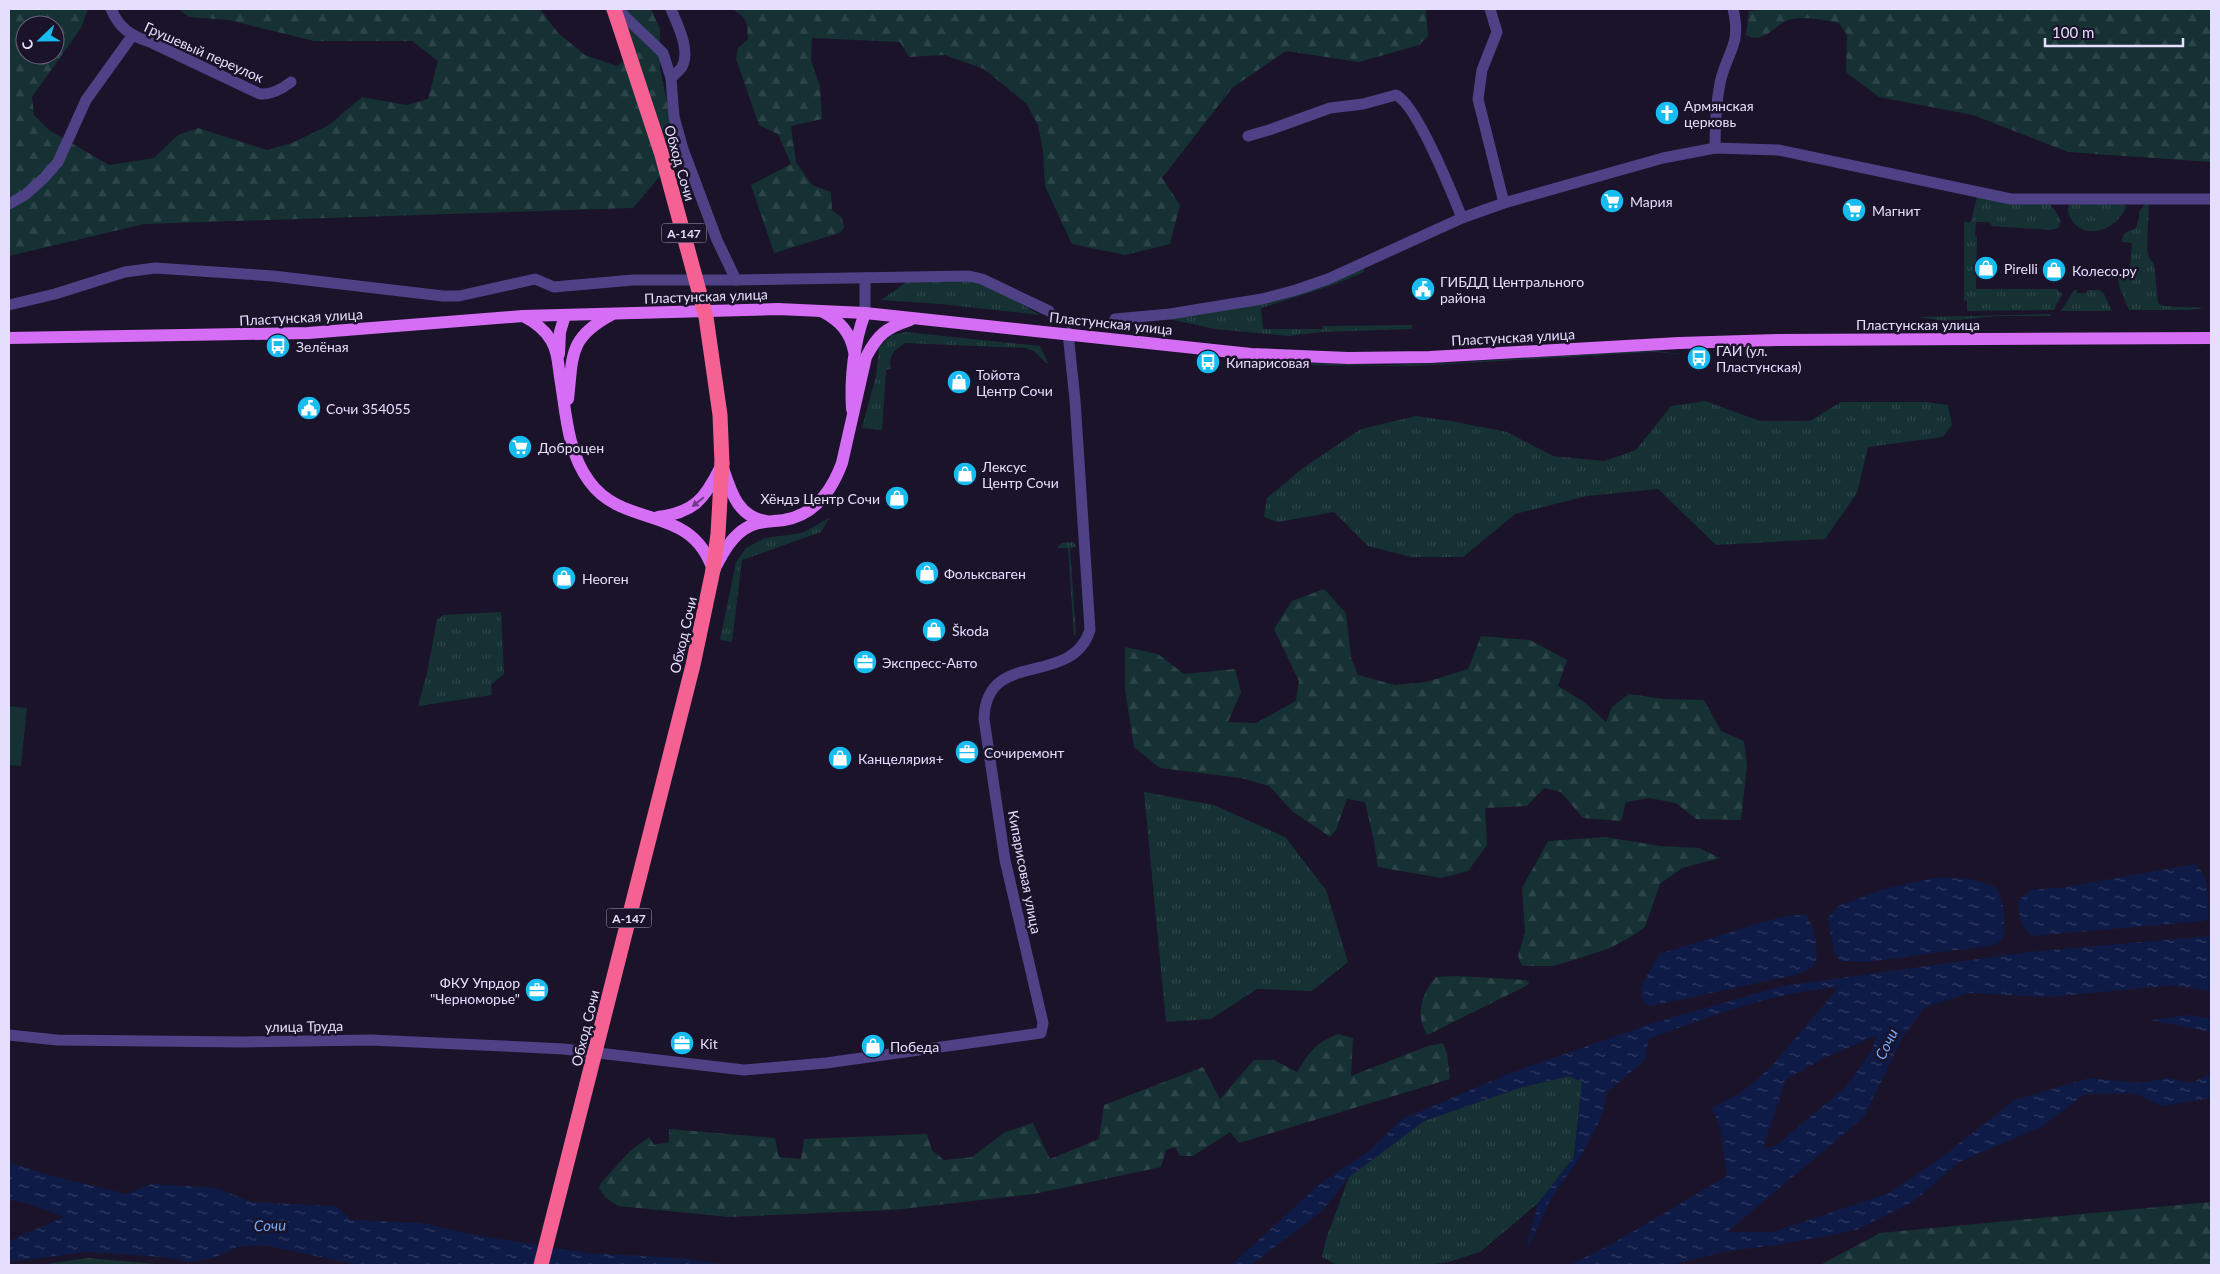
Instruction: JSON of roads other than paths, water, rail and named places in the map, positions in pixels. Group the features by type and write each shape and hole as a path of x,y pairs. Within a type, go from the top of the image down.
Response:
{"highway":[{"name":"Обход Сочи","path":"541,1265 693,665 713,570 718,534 722,463 720,415 706,317 662,155 616,9"}],"main road":[{"name":"Пластунская улица","path":"9,338 308,334 523,316 778,309 865,313 1068,333 1251,354 1348,358 1430,357 1680,343 1777,340 2211,338"},
{"name":"А-147","path":"821,311 835,319 848,333 861,357"},
{"name":"А-147","path":"565,358 587,330 615,313"},
{"name":"А-147","path":"713,570 742,530 758,523 798,516 820,502 836,479 859,395 861,357 868,327 865,313"},
{"name":"А-147","path":"565,315 567,414 572,447 580,468 590,483 619,506 647,516 672,515 695,505 711,487 722,463"},
{"path":"523,316 538,324 565,358"},
{"name":"А-147","path":"861,357 878,336 888,328 916,318"},
{"name":"А-147","path":"722,463 736,501 744,511 752,517 770,521"},
{"name":"А-147","path":"656,517 673,524 695,539 705,551 713,570"}],"street":[{"name":"Грушевый переулок","path":"111,9 117,22 132,36 150,42 260,94 267,95 276,92 292,82"},
{"path":"616,9 663,53 671,78 674,117 684,149 717,240 736,280"},
{"path":"671,9 681,34 684,51 682,66 671,78"},
{"path":"1490,9 1498,32 1482,70 1478,99 1504,203"},
{"path":"1715,148 1720,83 1724,67 1736,41 1737,33 1733,9"},
{"name":"Грушевый переулок","path":"9,204 25,195 58,162 86,100 132,36"},
{"path":"1248,136 1330,108 1363,104 1396,95 1408,105 1425,136 1462,218"},
{"name":"Пластунская улица","path":"1115,319 1197,310 1262,299 1296,290 1346,271 1462,218 1504,203 1663,158 1715,148 1778,150 1862,166 2011,199 2211,199"},
{"path":"9,305 55,294 125,272 155,268 182,268 273,276 443,296 459,296 535,279 554,287 633,280 969,276 982,279 1049,311"},
{"path":"864,278 865,313"},
{"name":"Кипарисовая улица","path":"600,1053 744,1070 826,1063 1041,1034 1043,1023 1005,860 984,719 987,697 1002,680 1060,661 1081,649 1090,630 1075,400 1068,333"},
{"name":"улица Труда","path":"9,1035 80,1040 243,1042 371,1040 600,1053"}],"water":[{"path":"2195,864 2203,875 2207,888 2209,917 2204,921 2032,936 2025,929 2021,920 2019,899 2032,890 2066,887"},
{"path":"1938,877 1970,879 1996,887 2004,912 2003,938 1995,945 1867,962 1840,961 1834,952 1828,918 1838,906 1884,889"},
{"path":"1806,914 1812,926 1815,939 1816,965 1799,974 1651,1006 1643,1002 1641,987 1659,954 1780,917"},
{"name":"Сочи","path":"2211,936 2211,991 2174,985 2050,997 1969,993 1924,1008 1902,1038 1864,1117 1727,1232 1773,1232 1889,1193 1934,1163 2015,1100 2089,1078 2141,1083 2167,1078 2190,1083 2211,1074 2211,1098 2162,1106 2134,1093 2085,1094 2043,1126 1959,1162 1913,1202 1856,1230 1783,1244 1722,1252 1672,1265 1569,1265 1610,1245 1727,1176 1720,1127 1712,1108 1742,1092 1770,1068 1839,987 1790,994 1742,1006 1649,1039 1644,1061 1607,1092 1601,1118 1581,1156 1552,1197 1526,1251 1538,1203 1574,1157 1582,1082 1569,1076 1519,1088 1424,1121 1349,1177 1322,1211 1251,1265 1231,1265 1321,1183 1369,1151 1402,1119 1508,1074 1653,1023 1783,986 2029,952","holes":["1878,1035 1870,1053 1845,1088 1775,1146 1763,1148 1786,1079 1824,1058"]},
{"path":"2189,1015 2211,1019 2211,1032 2151,1020"},
{"name":"Сочи","path":"9,1162 44,1174 127,1194 151,1184 217,1188 251,1202 335,1206 352,1220 420,1223 480,1236 587,1253 679,1258 727,1265 359,1265 263,1245 237,1247 214,1258 189,1262 162,1257 88,1252 9,1262 9,1241 64,1217 26,1203 9,1200"}],"place":[{"name":"Армянская церковь","path":"1667,113"},
{"name":"Мария","path":"1612,201"},
{"name":"Магнит","path":"1854,210"},
{"name":"Pirelli","path":"1986,268"},
{"name":"Колесо.ру","path":"2054,270"},
{"name":"ГИБДД Центрального района","path":"1423,289"},
{"name":"Зелёная","path":"278,346"},
{"name":"ГАИ (ул. Пластунская)","path":"1699,358"},
{"name":"Кипарисовая","path":"1208,362"},
{"name":"Тойота Центр Сочи","path":"959,382"},
{"name":"Сочи 354055","path":"309,408"},
{"name":"Доброцен","path":"520,447"},
{"name":"Лексус Центр Сочи","path":"965,474"},
{"name":"Хёндэ Центр Сочи","path":"897,498"},
{"name":"Фольксваген","path":"927,573"},
{"name":"Неоген","path":"564,578"},
{"name":"Škoda","path":"934,630"},
{"name":"Экспресс-Авто","path":"865,662"},
{"name":"Сочиремонт","path":"967,752"},
{"name":"Канцелярия+","path":"840,758"},
{"name":"ФКУ Упрдор \"Черноморье\"","path":"537,990"},
{"name":"Kit","path":"682,1043"},
{"name":"Победа","path":"873,1046"}]}
